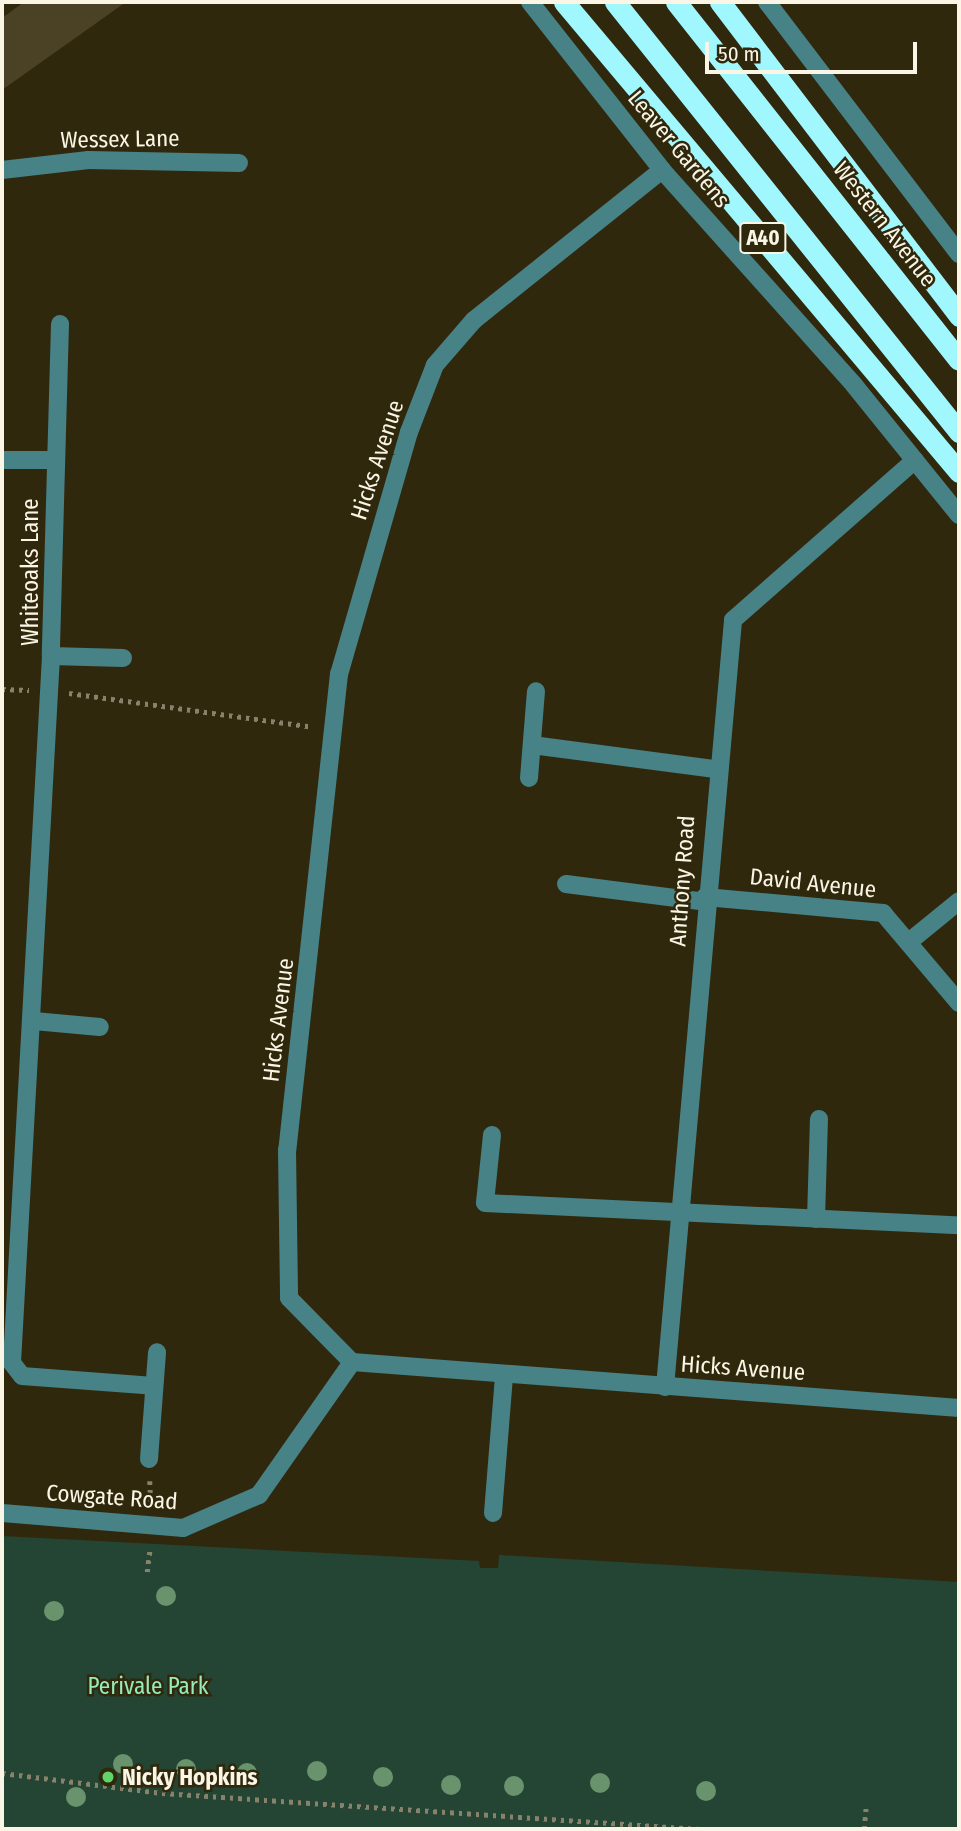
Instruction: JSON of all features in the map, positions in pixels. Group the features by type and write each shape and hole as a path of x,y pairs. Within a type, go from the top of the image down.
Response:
{"highway":[{"name":"A40","path":"564,2 959,472"},
{"name":"A40","path":"615,2 959,432"},
{"name":"Western Avenue","path":"676,2 959,360"},
{"path":"720,2 959,316"}],"street":[{"name":"Leaver Gardens","path":"530,2 662,170 959,514"},
{"path":"767,2 959,254"},
{"name":"Wessex Lane","path":"2,170 88,160 239,163"},
{"name":"Hicks Avenue","path":"662,170 474,320 435,365 409,432 339,674 288,1150 289,1298 352,1362 959,1408"},
{"name":"Whiteoaks Lane","path":"60,324 51,656 123,658"},
{"path":"2,460 55,460"},
{"name":"Anthony Road","path":"665,1387 715,769 733,620 915,460"},
{"path":"51,656 34,1021 9,1280 12,1363 22,1376 154,1386"},
{"path":"529,778 536,691"},
{"path":"532,745 715,769"},
{"name":"David Avenue","path":"566,884 706,899 883,912 910,941 959,1003"},
{"path":"910,941 959,901"},
{"path":"34,1021 100,1027"},
{"path":"816,1219 820,1119"},
{"path":"492,1135 485,1203 959,1225"},
{"path":"149,1459 157,1352"},
{"name":"Cowgate Road","path":"2,1513 183,1528 196,1523 259,1495 352,1362"},
{"path":"493,1513 504,1374"}],"path":[{"path":"2,689 50,690 332,730"},
{"path":"2,1773 149,1792 700,1829"},
{"path":"864,1829 866,1805"}],"green space":[{"name":"Perivale Park","path":"2,1536 479,1561 480,1568 498,1568 499,1555 959,1582 959,1829 2,1829"}],"building":[{"path":"24,2 126,2 2,90 2,18"}],"place":[{"name":"Nicky Hopkins","path":"108,1777"}]}
